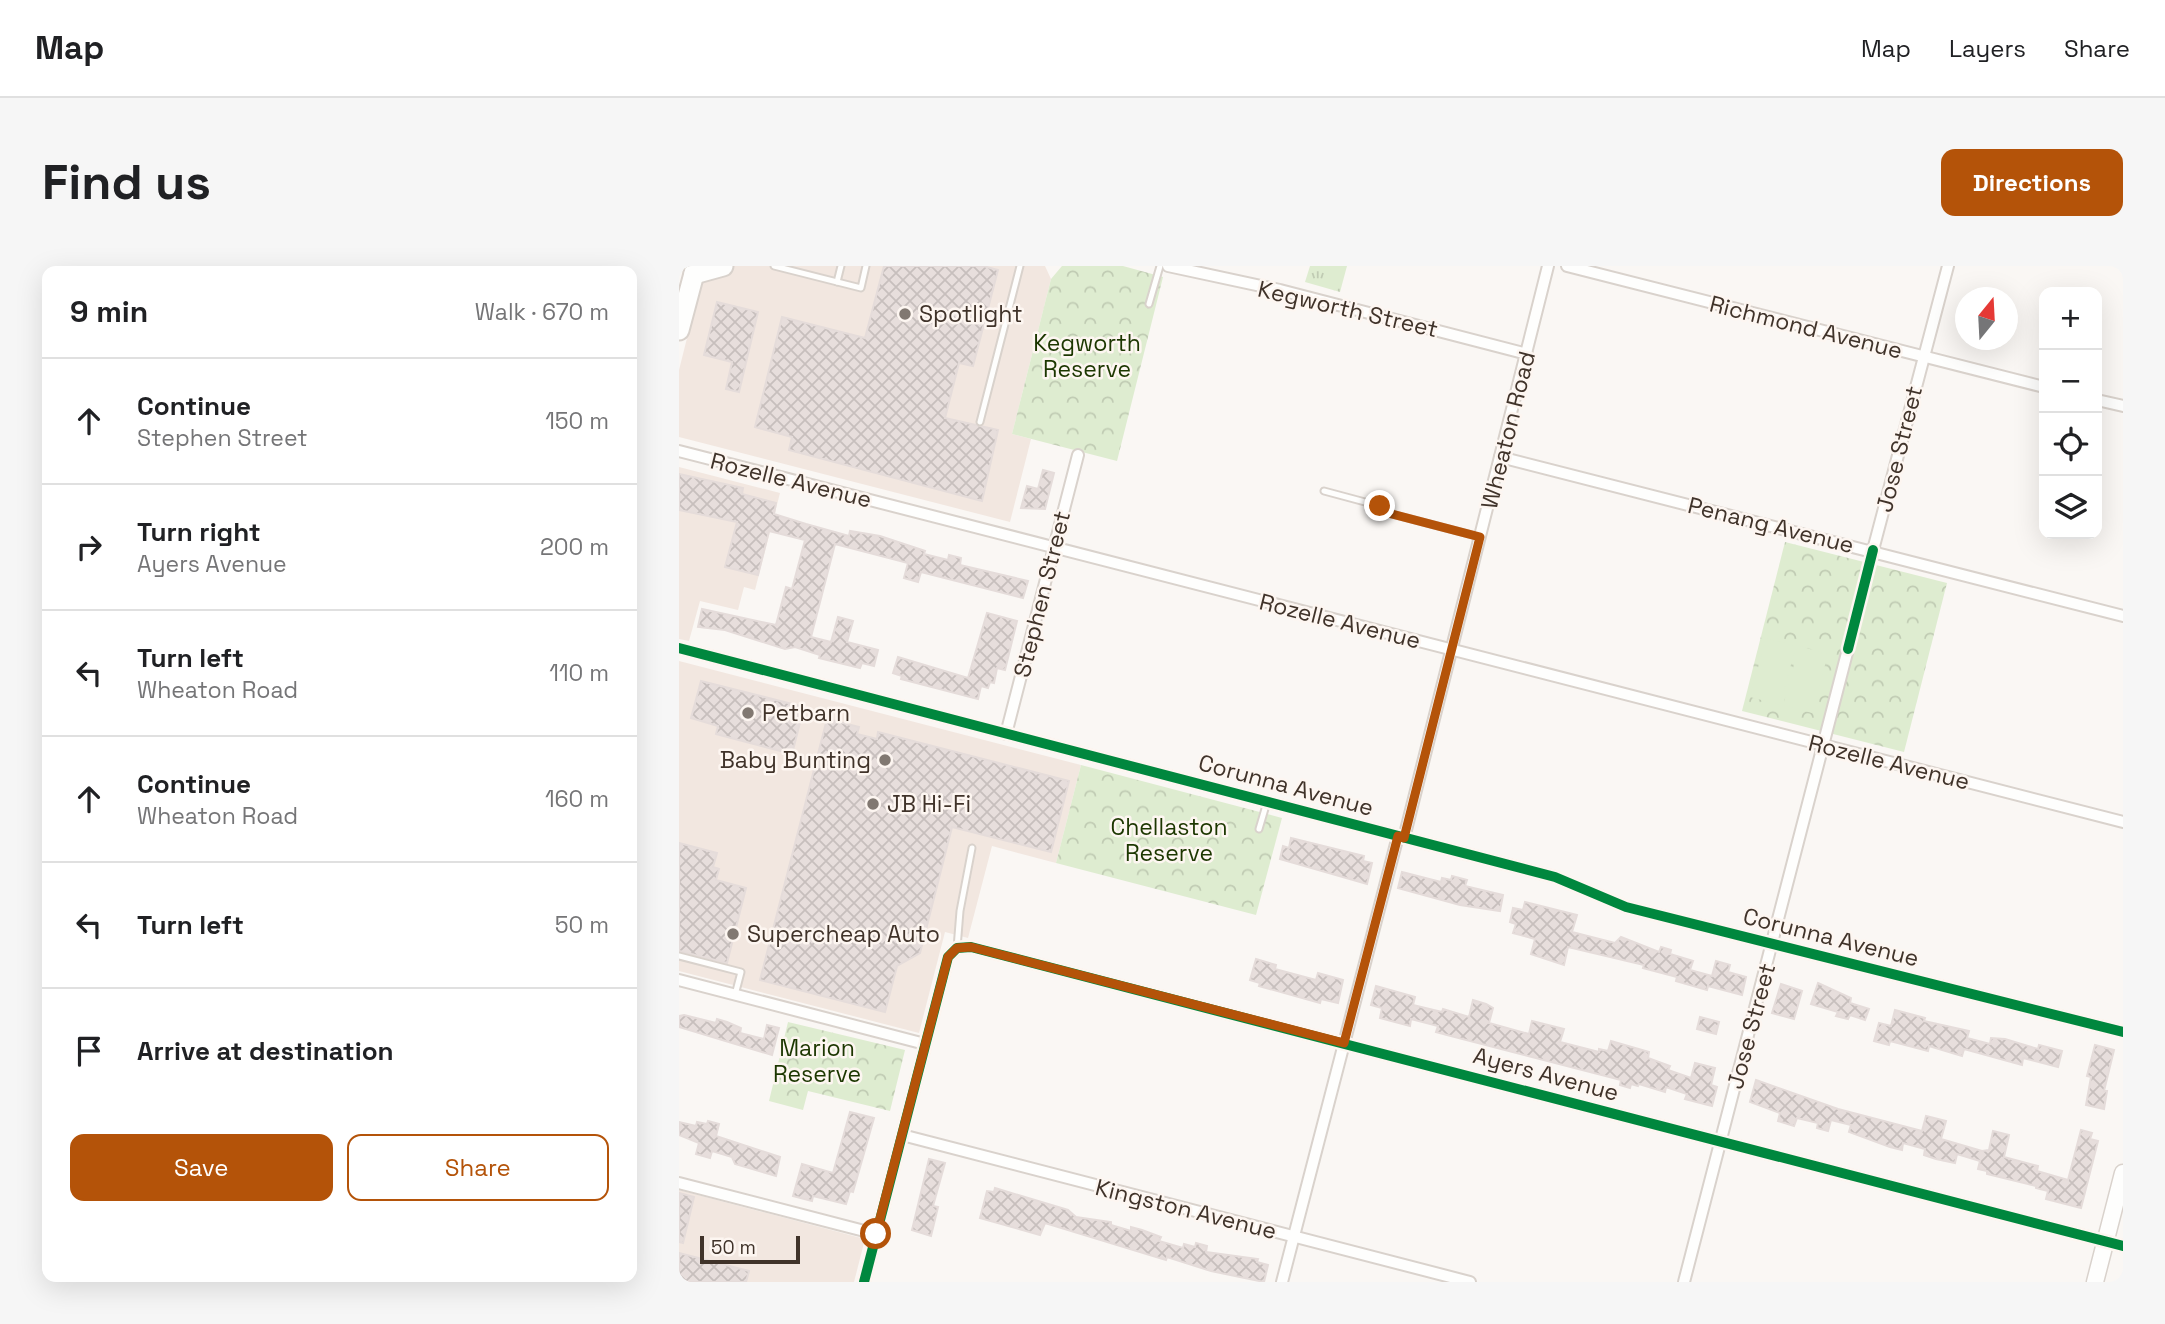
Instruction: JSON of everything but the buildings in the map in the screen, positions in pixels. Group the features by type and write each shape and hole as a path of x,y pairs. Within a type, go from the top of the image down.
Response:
{"highway":[{"path":"679,330 695,270 723,266"}],"street":[{"name":"Kegworth Street","path":"1168,266 1280,290 1527,354"},
{"name":"Wheaton Road","path":"1282,1282 1344,1043 1453,650 1548,266"},
{"name":"Richmond Avenue","path":"1567,266 2039,386"},
{"name":"Jose Street","path":"1873,550 1948,266"},
{"path":"2102,401 2123,407"},
{"name":"Rozelle Avenue","path":"679,451 2123,822"},
{"name":"Stephen Street","path":"1006,734 1078,455"},
{"name":"Penang Avenue","path":"1500,457 1873,550 2123,616"},
{"name":"Corunna Avenue","path":"679,648 1555,877 1626,907 2123,1032"},
{"name":"Jose Street","path":"1684,1282 1848,649"},
{"name":"Ayers Avenue","path":"957,948 971,947 2123,1246"},
{"path":"864,1282 948,957 957,948"},
{"path":"679,980 925,1044"},
{"name":"Kingston Avenue","path":"902,1135 1470,1282"},
{"path":"2095,1282 2123,1173"},
{"path":"679,1183 876,1234"}],"lane":[{"path":"774,266 861,288 866,266"},
{"path":"804,274 806,266"},
{"path":"837,282 841,266"},
{"path":"979,422 1020,266"},
{"path":"1149,304 1160,266"},
{"path":"1325,491 1380,506 1388,513 1480,537"},
{"path":"1259,829 1267,802"},
{"path":"957,948 960,911 972,848"},
{"path":"679,956 741,972 735,995"}],"shaded area":[{"path":"705,266 1045,266 1051,279 1012,434 1031,439 1010,522 679,437 679,370"},
{"path":"679,467 780,493 755,590 744,587 738,610 700,601 689,641 679,639"},
{"path":"679,661 1081,765 1056,863 992,846 968,938 945,932 919,1033 679,971"},
{"path":"679,1190 865,1239 854,1282 679,1282"}],"green space":[{"name":"Kegworth Reserve","path":"1062,266 1123,266 1163,277 1117,461 1012,434 1051,279"},
{"path":"1310,266 1347,266 1340,292 1305,282"},
{"path":"1785,542 1947,583 1904,752 1742,711"},
{"path":"1766,638 1796,646 1780,705 1750,697"},
{"path":"1799,646 1828,654 1812,713 1783,705"},
{"name":"Chellaston Reserve","path":"1081,765 1282,818 1256,915 1056,863"},
{"name":"Marion Reserve","path":"788,1022 905,1050 890,1111 808,1091 803,1110 769,1101"}],"cycle path":[{"path":"1848,649 1873,550"},
{"path":"679,648 1555,877 1626,907 2123,1032"},
{"path":"864,1282 948,957 957,948 971,947 2123,1246"}],"place":[{"name":"Spotlight","path":"905,314"},
{"name":"Petbarn","path":"748,713"},
{"name":"Baby Bunting","path":"885,760"},
{"name":"JB Hi-Fi","path":"873,804"},
{"name":"Supercheap Auto","path":"733,934"}],"route":[{"path":"876,1234 948,957 957,948 971,947 1344,1043 1398,836 1404,838 1480,537 1388,513 1380,506"}]}
